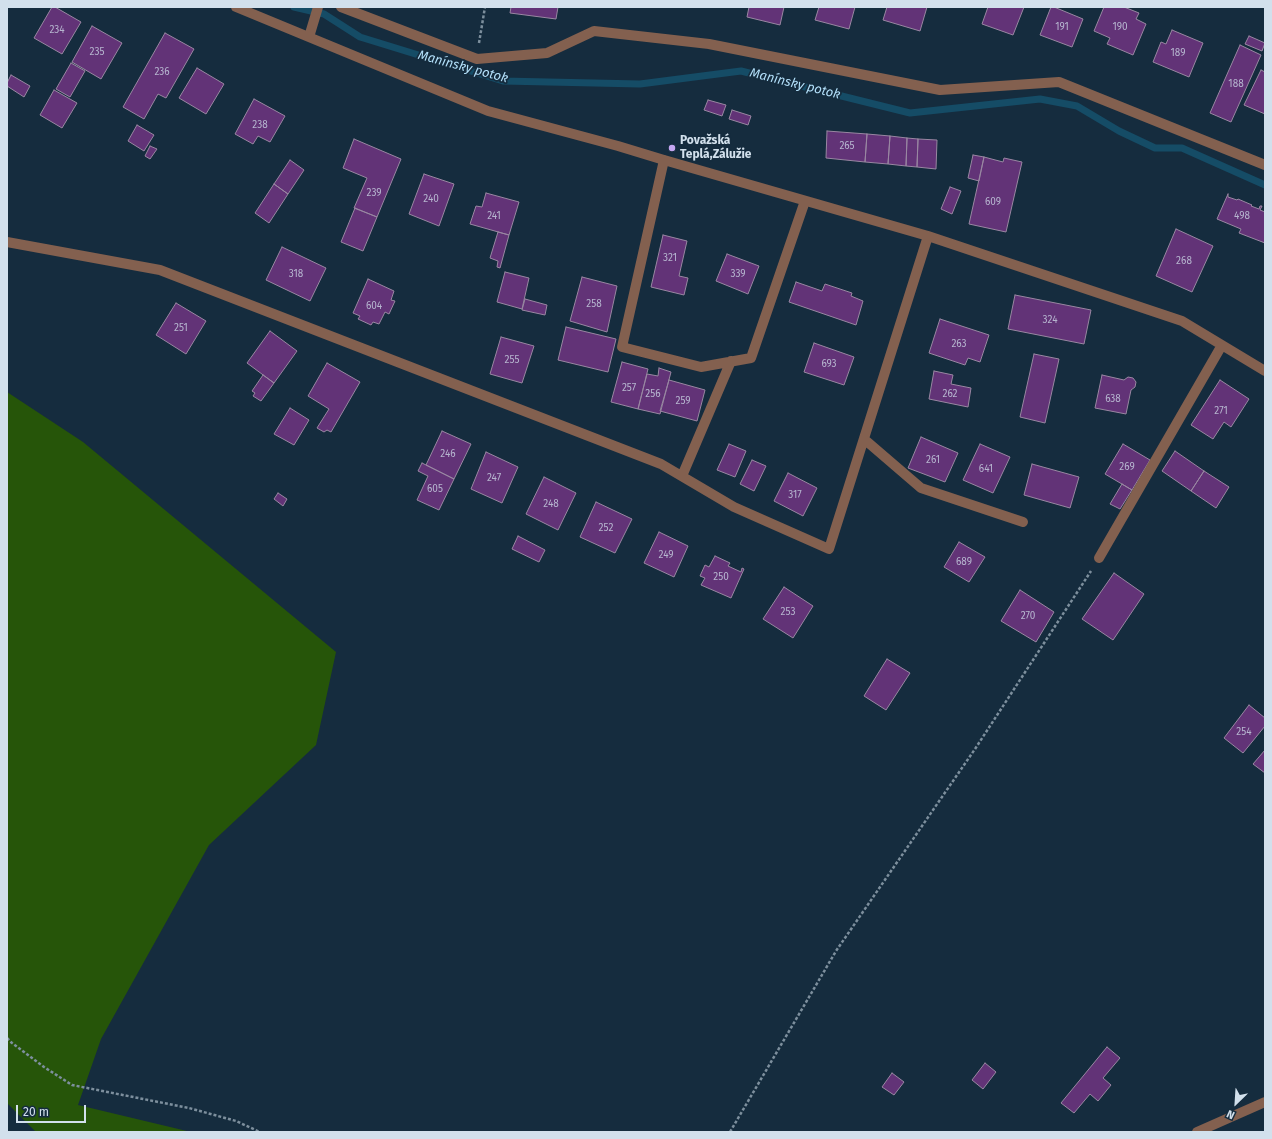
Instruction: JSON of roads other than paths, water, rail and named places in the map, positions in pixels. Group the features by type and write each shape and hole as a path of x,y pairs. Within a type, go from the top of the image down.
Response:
{"street":[{"path":"236,7 488,111 618,146 928,236 1182,321 1265,371"},
{"path":"308,37 318,7"},
{"path":"341,7 476,59 546,53 594,31 709,44 940,90 1059,82 1265,165"},
{"path":"664,160 622,347 701,367 751,358 805,201"},
{"path":"7,242 160,270 661,464 734,507 829,549 928,236"},
{"path":"1099,558 1222,345"},
{"path":"682,476 730,362"},
{"path":"864,439 921,488 1023,522"},
{"path":"1197,1132 1215,1129 1265,1102"}],"waterway":[{"name":"Manínsky potok","path":"294,7 324,14 360,37 503,81 640,84 741,71 910,113 1040,99 1077,106 1119,131 1155,148 1182,148 1265,185"}],"place":[{"name":"Považská Teplá,Zálužie","path":"672,148"}]}
